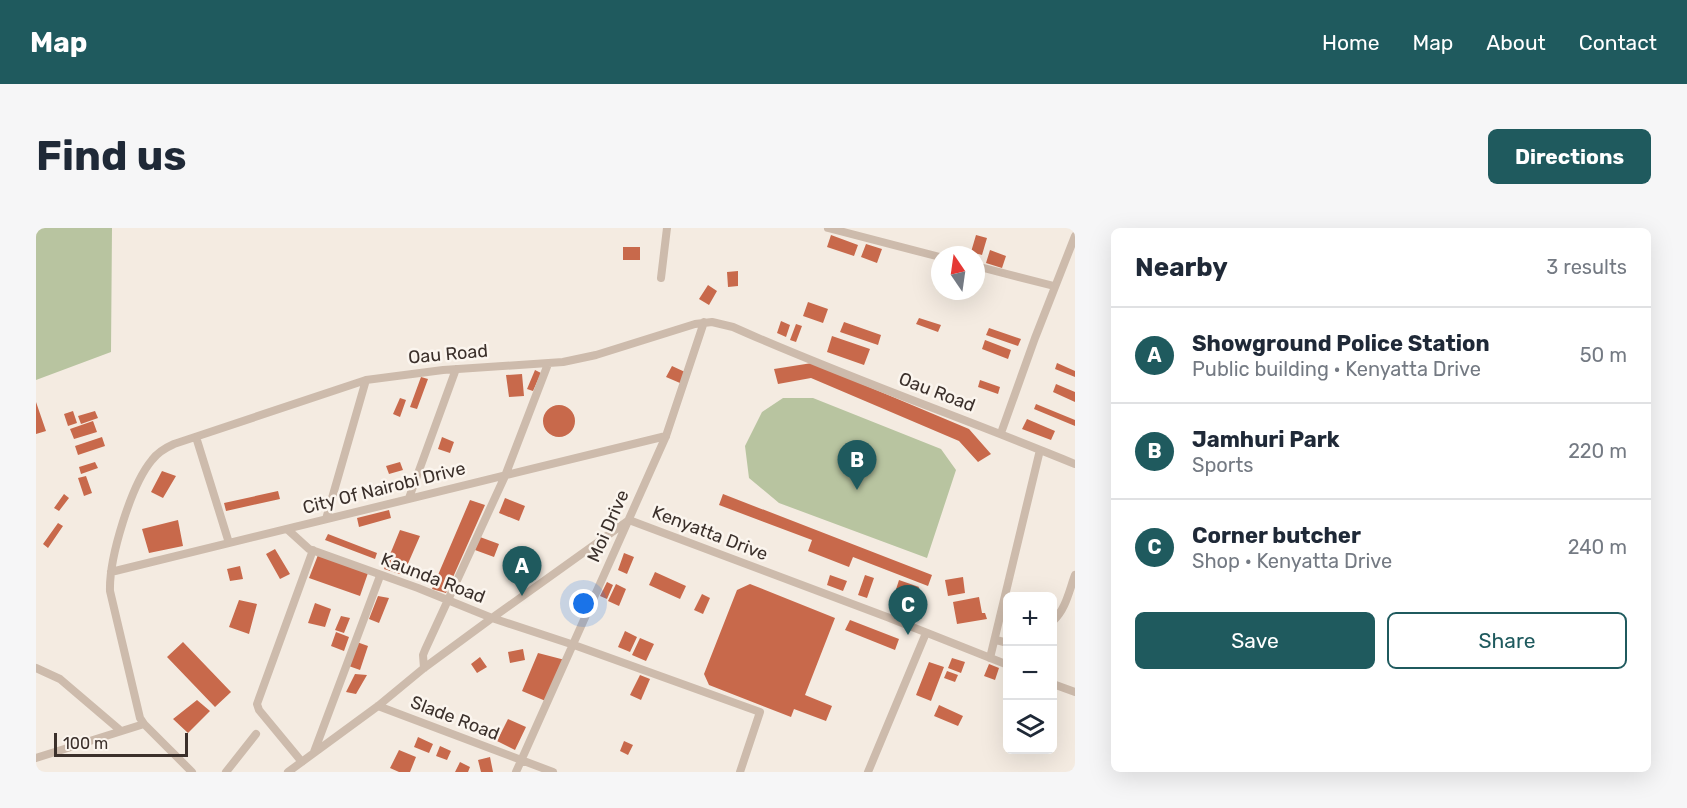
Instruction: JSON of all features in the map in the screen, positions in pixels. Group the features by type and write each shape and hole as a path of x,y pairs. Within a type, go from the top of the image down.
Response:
{"street":[{"path":"661,278 667,228"},
{"path":"828,228 931,255"},
{"path":"1001,433 1054,286 1075,236"},
{"path":"985,268 1054,286"},
{"name":"Oau Road","path":"192,772 144,724 137,706 111,599 111,572 121,529 147,466 166,447 366,380 421,372 548,364 596,355 704,322 733,327 1075,464"},
{"name":"Moi Drive","path":"516,772 666,436 704,322"},
{"path":"424,668 425,650 505,476 548,364"},
{"path":"409,498 456,369"},
{"path":"326,519 366,380"},
{"name":"City Of Nairobi Drive","path":"111,572 666,436"},
{"path":"196,437 229,543"},
{"path":"990,658 1040,450"},
{"name":"Kenyatta Drive","path":"288,772 300,767 313,753 378,706 424,668 629,520 1003,663"},
{"name":"Kaunda Road","path":"287,529 312,550 492,618 760,712 740,772"},
{"path":"300,767 258,710 257,704 312,550"},
{"path":"1057,618 1065,605 1075,575"},
{"path":"313,753 380,576"},
{"path":"868,772 926,633"},
{"path":"996,640 1003,642"},
{"path":"36,668 60,679 121,731"},
{"path":"1057,685 1075,692"},
{"name":"Slade Road","path":"378,706 553,772"},
{"path":"36,758 144,724"},
{"path":"226,772 256,734"}],"green space":[{"path":"36,228 112,228 111,352 36,380"},
{"path":"783,398 813,398 941,449 956,470 927,558 779,503 749,478 745,446 762,412"}],"building":[{"path":"831,235 858,245 854,256 827,247"},
{"path":"976,235 987,238 985,246 973,246"},
{"path":"866,244 882,249 877,263 861,257"},
{"path":"623,247 640,247 640,260 623,260"},
{"path":"990,250 1006,256 1002,268 986,263"},
{"path":"738,271 738,286 728,287 727,272"},
{"path":"708,285 717,291 709,305 699,299"},
{"path":"808,302 828,309 823,323 803,316"},
{"path":"919,318 941,325 938,332 916,324"},
{"path":"781,321 790,325 786,337 777,333"},
{"path":"844,322 881,335 878,345 840,332"},
{"path":"796,324 802,326 796,342 790,340"},
{"path":"989,328 1021,339 1018,346 986,335"},
{"path":"832,336 870,349 864,365 827,352"},
{"path":"985,340 1011,350 1008,359 982,349"},
{"path":"812,363 969,429 991,454 978,462 959,441 811,378 778,384 774,369"},
{"path":"1057,363 1075,371 1075,377 1055,369"},
{"path":"672,366 685,372 680,383 666,377"},
{"path":"535,370 541,373 533,391 527,389"},
{"path":"522,374 524,396 509,397 506,375"},
{"path":"421,377 428,379 417,409 410,407"},
{"path":"980,380 1000,387 998,394 978,387"},
{"path":"1056,384 1075,392 1075,402 1053,392"},
{"path":"400,398 406,400 400,417 393,414"},
{"path":"36,402 46,431 36,434"},
{"path":"1036,404 1075,420 1075,426 1034,409"},
{"path":"559,405 571,409 575,421 571,433 559,437 547,433 543,421 547,409"},
{"path":"73,411 77,423 68,426 64,414"},
{"path":"95,411 98,418 81,424 78,416"},
{"path":"1027,419 1055,431 1051,440 1022,429"},
{"path":"93,421 97,432 74,439 70,429"},
{"path":"102,437 105,446 78,455 75,446"},
{"path":"442,437 454,442 450,453 438,449"},
{"path":"95,462 98,468 81,474 79,467"},
{"path":"400,462 403,470 389,474 386,466"},
{"path":"162,471 176,476 163,498 151,492"},
{"path":"86,476 92,493 84,496 78,478"},
{"path":"278,491 280,499 226,511 224,503"},
{"path":"64,494 69,498 59,511 54,508"},
{"path":"723,494 932,575 928,586 853,557 849,567 808,551 812,540 719,505"},
{"path":"505,498 525,506 519,521 499,513"},
{"path":"470,500 485,505 446,593 432,589"},
{"path":"389,510 391,518 359,527 357,518"},
{"path":"178,520 183,546 149,553 142,529"},
{"path":"58,523 63,526 48,548 43,544"},
{"path":"400,530 420,536 403,575 384,569"},
{"path":"328,534 377,553 375,559 325,540"},
{"path":"480,537 499,544 494,557 475,550"},
{"path":"275,549 290,574 280,579 266,554"},
{"path":"624,553 634,557 627,574 618,570"},
{"path":"318,555 368,573 360,596 309,578"},
{"path":"240,566 243,579 230,581 227,569"},
{"path":"655,572 686,586 680,599 649,585"},
{"path":"830,575 847,581 843,591 827,585"},
{"path":"865,575 874,578 867,598 858,595"},
{"path":"963,577 965,593 948,596 945,580"},
{"path":"899,580 919,587 912,608 892,602"},
{"path":"607,582 613,585 607,599 600,596"},
{"path":"616,584 626,589 619,606 608,601"},
{"path":"750,584 835,618 805,695 832,706 826,721 794,709 791,717 709,685 704,674 737,590"},
{"path":"702,594 710,598 703,614 694,610"},
{"path":"378,596 389,598 379,623 369,619"},
{"path":"979,597 982,613 985,613 987,619 957,624 953,602"},
{"path":"239,600 257,604 249,634 229,627"},
{"path":"315,603 331,609 325,627 308,623"},
{"path":"341,616 350,618 344,633 335,630"},
{"path":"850,620 899,639 895,650 845,630"},
{"path":"625,631 637,637 630,652 618,647"},
{"path":"336,632 349,637 344,651 331,646"},
{"path":"640,638 654,644 646,661 632,655"},
{"path":"354,641 368,646 360,670 346,665"},
{"path":"183,642 231,692 215,707 167,657"},
{"path":"523,649 525,660 510,663 508,652"},
{"path":"538,653 565,660 548,702 522,691"},
{"path":"480,657 487,667 477,673 471,664"},
{"path":"952,658 965,662 961,673 948,668"},
{"path":"929,662 944,667 931,701 916,695"},
{"path":"989,664 999,668 995,680 984,676"},
{"path":"947,671 958,675 955,682 944,678"},
{"path":"355,674 367,675 356,694 346,692"},
{"path":"640,675 650,679 641,700 630,695"},
{"path":"197,700 210,711 188,733 173,719"},
{"path":"939,705 963,716 958,726 934,716"},
{"path":"508,719 526,727 515,750 497,741"},
{"path":"418,737 433,744 429,753 414,747"},
{"path":"624,741 633,745 628,755 620,751"},
{"path":"440,746 451,751 447,760 436,756"},
{"path":"399,750 416,757 410,772 399,772 390,768"},
{"path":"490,757 493,772 481,772 478,760"},
{"path":"460,762 470,767 468,772 455,772"}],"place":[{"name":"Jamhuri Park","path":"857,490"},
{"name":"Showground Police Station","path":"522,596"},
{"name":"Corner butcher","path":"908,635"}]}
